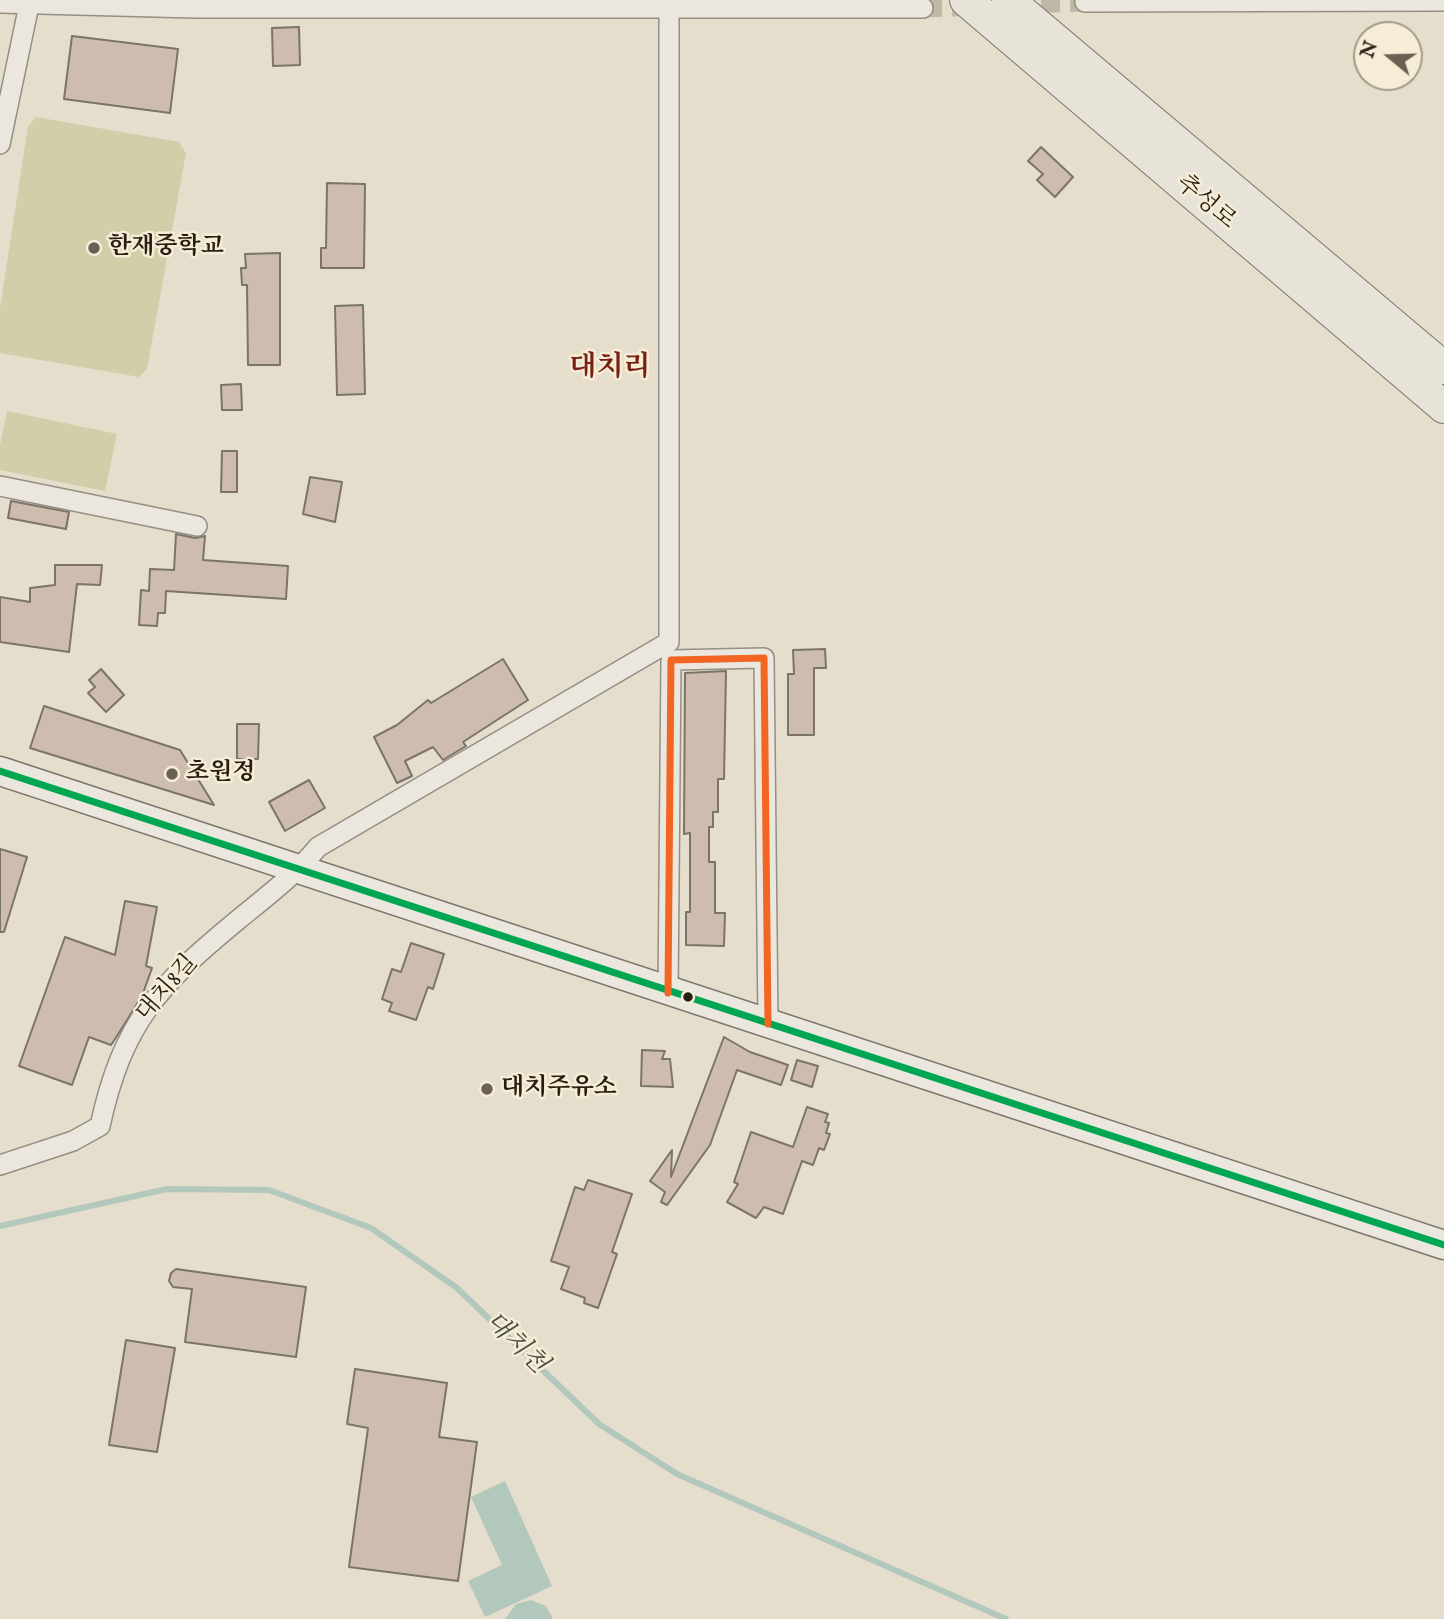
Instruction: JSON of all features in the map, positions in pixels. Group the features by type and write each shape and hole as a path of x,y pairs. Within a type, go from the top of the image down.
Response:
{"main road":[{"name":"추성로","path":"965,0 1439,389"},
{"name":"추성로","path":"1008,0 1439,389"}],"street":[{"path":"1085,2 1444,1"},
{"path":"0,3 923,8"},
{"path":"0,144 29,5"},
{"path":"668,993 669,7"},
{"path":"0,486 197,526"},
{"path":"300,869 318,847 670,651 764,658 768,1024"},
{"path":"0,771 668,993 1444,1245"},
{"name":"대치8길","path":"0,1165 73,1141 100,1126 109,1084 123,1048 146,1006 197,953 300,869"}],"shaded area":[{"path":"36,117 179,142 186,153 147,369 139,377 0,353 0,308 28,126"},
{"path":"7,411 117,434 105,491 0,470 0,445"},
{"path":"505,1481 552,1586 485,1617 468,1581 502,1565 471,1497"},
{"path":"531,1600 546,1606 553,1619 505,1619 516,1604"}],"building":[{"path":"299,27 300,65 273,66 272,28"},
{"path":"72,36 178,49 170,113 64,99"},
{"path":"1041,147 1073,177 1055,197 1037,180 1043,174 1028,161"},
{"path":"327,183 365,184 364,268 321,268 321,248 326,248"},
{"path":"280,253 280,365 248,365 247,285 242,285 241,268 246,268 245,254"},
{"path":"363,305 365,394 337,395 335,306"},
{"path":"241,384 242,410 222,410 221,385"},
{"path":"222,451 237,451 237,492 221,492"},
{"path":"310,477 342,482 335,522 303,514"},
{"path":"11,501 69,512 66,529 8,518"},
{"path":"176,534 195,538 205,536 203,560 288,566 286,599 166,591 165,613 158,613 157,626 139,625 141,590 149,591 150,569 174,570"},
{"path":"55,565 102,565 100,585 77,584 69,652 0,642 0,597 30,602 30,588 55,585"},
{"path":"825,649 826,668 814,668 814,735 788,735 788,674 794,674 793,650"},
{"path":"503,659 528,700 463,742 466,746 443,760 433,747 405,761 412,776 397,783 374,737 397,725 428,700 431,703"},
{"path":"101,669 124,695 106,712 88,693 95,687 89,680"},
{"path":"726,671 724,779 718,779 718,812 713,812 713,827 709,827 709,862 715,862 715,913 725,913 724,946 686,945 686,912 690,912 690,833 684,834 685,673"},
{"path":"44,706 180,750 214,805 30,748"},
{"path":"237,724 259,724 258,759 237,759"},
{"path":"309,780 325,808 285,831 269,802"},
{"path":"0,849 27,857 4,932 0,932"},
{"path":"125,901 157,907 146,966 152,968 142,996 117,1036 111,1045 89,1037 72,1085 19,1066 65,937 115,955"},
{"path":"411,943 444,954 433,989 428,987 416,1020 389,1011 392,1003 382,999 392,969 401,972"},
{"path":"724,1037 750,1052 788,1065 781,1085 737,1070 710,1145 667,1205 661,1202 665,1192 650,1181 672,1150 671,1177"},
{"path":"642,1050 665,1051 662,1059 670,1059 673,1087 641,1086"},
{"path":"797,1060 818,1066 812,1087 791,1080"},
{"path":"807,1107 828,1114 825,1122 829,1123 826,1133 830,1134 824,1150 819,1148 813,1165 802,1161 783,1214 764,1207 756,1218 727,1202 738,1184 734,1182 751,1132 793,1147"},
{"path":"588,1180 632,1194 612,1252 617,1254 598,1308 584,1303 585,1298 561,1289 569,1267 551,1261 575,1187 584,1190"},
{"path":"176,1269 306,1287 296,1357 185,1342 192,1289 173,1287 169,1281 171,1273"},
{"path":"126,1340 175,1348 157,1452 109,1445"},
{"path":"355,1369 447,1383 439,1437 477,1442 458,1581 349,1567 368,1428 347,1424"}],"waterway":[{"name":"대치천","path":"0,1226 167,1189 269,1190 371,1228 457,1288 599,1424 677,1474 1006,1619"}],"tunnel":[{"path":"1012,4 1085,2"},
{"path":"923,8 978,6"}],"transit line":[{"path":"668,993 671,660 764,658 768,1024"},
{"path":"0,771 1444,1245"}],"place":[{"name":"한재중학교","path":"94,248"},
{"name":"초원정","path":"172,774"},
{"name":"대치주유소","path":"487,1089"}],"district":[{"name":"대치리","path":"610,369"}]}
